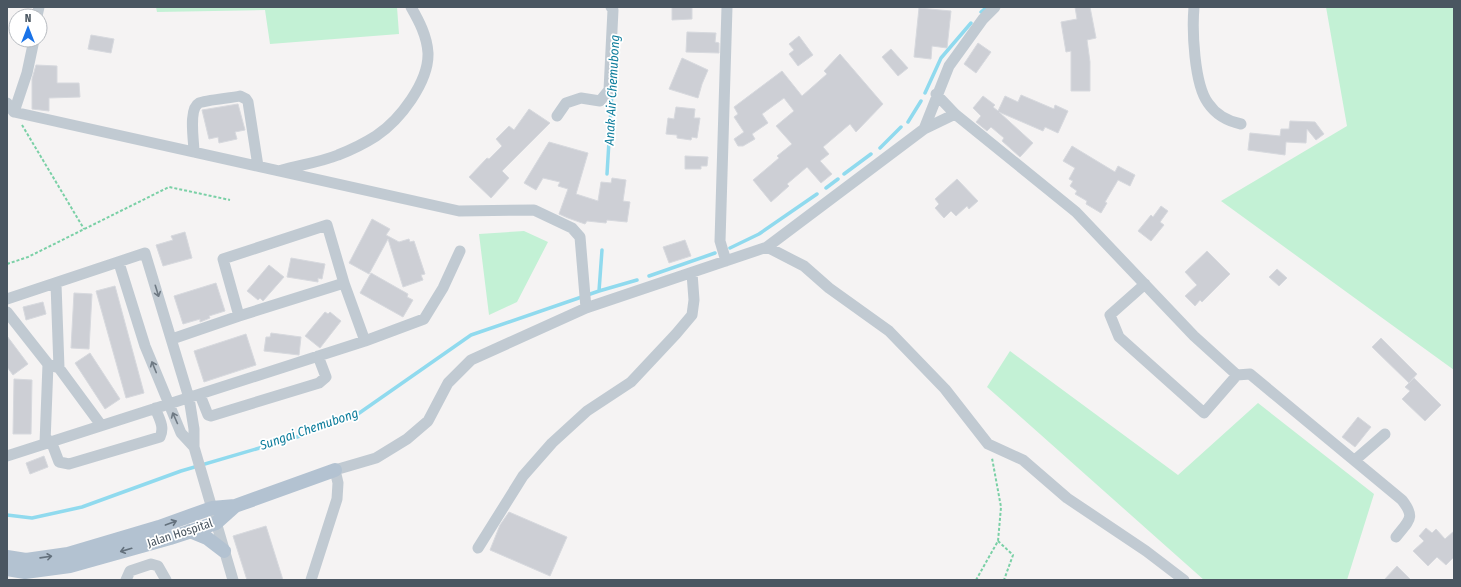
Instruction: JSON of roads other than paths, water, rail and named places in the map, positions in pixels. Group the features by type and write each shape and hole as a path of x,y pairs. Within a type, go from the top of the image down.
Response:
{"main road":[{"path":"235,506 335,470"},
{"name":"Jalan Hospital","path":"7,557 26,560 68,554 158,527 211,505 235,506"},
{"name":"Jalan Hospital","path":"7,570 25,572 70,566 216,522 235,506"},
{"path":"190,531 207,538 224,551"}],"street":[{"path":"279,171 337,156 377,136 394,121 412,100 422,81 428,53 423,30 411,7"},
{"path":"557,116 566,103 581,98 600,101 609,90 613,10 611,7"},
{"path":"726,261 720,241 727,7"},
{"path":"924,129 936,94 949,66 982,19 995,7"},
{"path":"1194,7 1194,47 1201,84 1207,102 1214,111 1229,121 1241,124"},
{"path":"32,48 27,73 10,108 194,152 459,211 534,210 572,228 580,237 586,307"},
{"path":"936,94 955,114 1076,212 1194,336 1237,375"},
{"path":"194,152 192,116 194,109 199,103 240,96 248,102 258,166"},
{"path":"311,580 337,499 338,483 335,470 376,458 407,439 428,422 448,383 471,360 586,307 767,247 924,129 955,114"},
{"path":"239,316 223,259 327,226 344,283 365,341"},
{"path":"767,247 804,266 829,288 889,331 945,389 988,444 1023,460 1068,498 1146,551 1184,580"},
{"path":"7,456 365,341 424,319 443,288 460,250"},
{"path":"7,300 145,253 172,339 194,397 208,415 211,416 319,383 326,377 318,356"},
{"path":"119,263 145,346 182,433 194,447"},
{"path":"478,548 522,476 552,443 587,411 631,382 692,315 694,300 692,273"},
{"path":"172,339 344,283"},
{"path":"56,284 59,368"},
{"path":"1145,284 1110,315 1120,337 1204,413 1237,375 1250,374 1402,500 1410,511 1408,521 1396,537"},
{"path":"7,312 48,364 59,368 101,425"},
{"path":"48,364 48,442 59,462 69,464 160,437 163,431 155,408"},
{"path":"194,397 194,447 233,580"},
{"path":"1355,460 1385,434"},
{"path":"126,580 130,571 151,564 158,566 166,580"}],"waterway":[{"name":"Sungai Chemubong","path":"981,12 987,7"},
{"name":"Sungai Chemubong","path":"925,93 941,58 971,23"},
{"name":"Anak Air Chemubong","path":"607,174 612,92"},
{"name":"Sungai Chemubong","path":"908,122 921,101"},
{"name":"Sungai Chemubong","path":"880,148 901,127"},
{"name":"Sungai Chemubong","path":"844,174 871,154"},
{"name":"Sungai Chemubong","path":"826,188 838,179"},
{"name":"Sungai Chemubong","path":"730,248 759,234 817,194"},
{"name":"Anak Air Chemubong","path":"599,291 602,250"},
{"name":"Sungai Chemubong","path":"649,276 715,253"},
{"name":"Sungai Chemubong","path":"7,515 32,518 82,507 181,471 297,437 355,416 471,335 599,291 637,280"}]}
